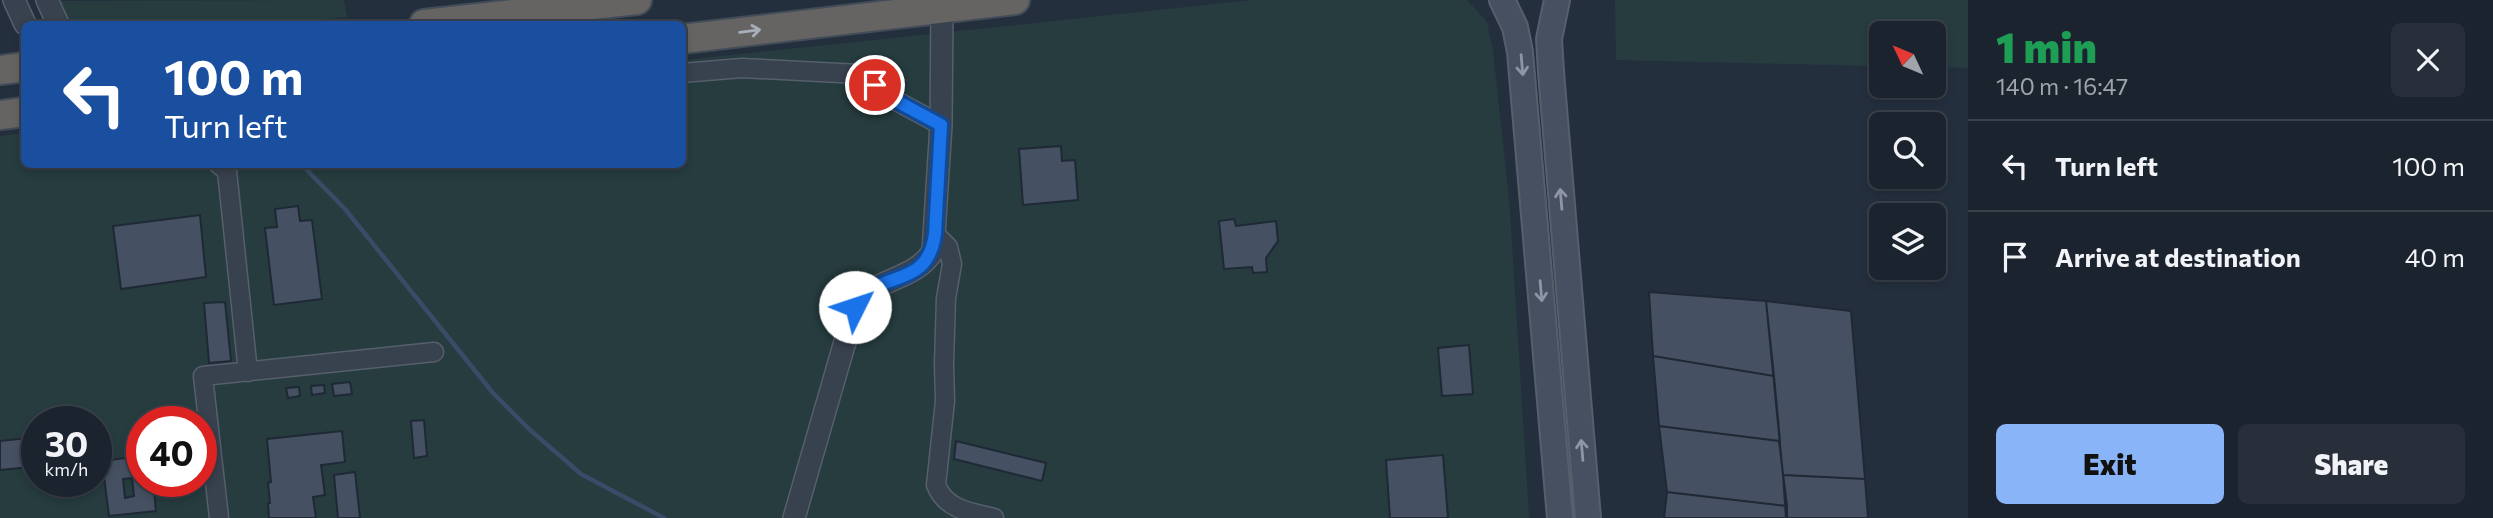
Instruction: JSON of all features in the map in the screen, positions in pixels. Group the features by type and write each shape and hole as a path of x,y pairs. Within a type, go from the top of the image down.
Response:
{"highway":[{"path":"451,21 637,0"},
{"path":"686,39 1015,0"},
{"path":"0,70 21,67"},
{"path":"0,115 21,112"}],"main road":[{"path":"1502,0 1515,27 1520,52 1560,518"},
{"path":"1557,0 1549,39 1588,518"}],"street":[{"path":"15,0 26,21"},
{"path":"794,518 855,307 861,296 871,288 897,279 926,263 933,251 941,125 942,8"},
{"path":"35,21 54,14"},
{"path":"686,73 742,68 860,74 889,97 941,125"},
{"path":"223,168 227,171 248,372"},
{"path":"935,234 948,247 952,264 946,298 946,401 936,485 940,493 956,508 994,518"},
{"path":"219,518 204,376 435,352"}],"green space":[{"path":"344,0 347,17 304,21 66,21 57,1"},
{"path":"1252,0 1467,0 1487,22 1493,51 1509,198 1529,518 0,518 0,136 21,133 21,168 686,168 686,60"},
{"path":"1615,0 1968,0 1968,68 1946,67 1946,21 1869,21 1869,66 1616,60"}],"building":[{"path":"1061,146 1062,161 1075,160 1078,200 1023,205 1019,149"},
{"path":"298,206 300,221 312,220 322,299 274,305 265,228 277,227 275,209"},
{"path":"200,215 206,277 121,289 113,226"},
{"path":"1234,219 1236,226 1276,221 1278,241 1266,258 1267,272 1253,273 1252,267 1224,269 1219,221"},
{"path":"1649,292 1766,301 1774,376 1653,356"},
{"path":"1766,301 1851,311 1865,479 1783,475"},
{"path":"225,302 231,361 209,363 204,303"},
{"path":"1469,345 1473,394 1442,396 1438,348"},
{"path":"1653,356 1774,376 1780,441 1659,426"},
{"path":"350,382 352,394 334,396 332,384"},
{"path":"324,385 325,393 312,395 311,386"},
{"path":"299,387 300,396 288,398 286,388"},
{"path":"424,420 427,456 414,458 411,421"},
{"path":"1659,426 1779,441 1787,506 1667,492"},
{"path":"342,431 345,462 321,465 325,495 313,497 316,518 269,518 268,483 271,482 267,439"},
{"path":"21,439 21,468 0,470 0,441"},
{"path":"956,441 1046,463 1042,481 954,459"},
{"path":"1443,455 1448,518 1390,518 1386,460"},
{"path":"126,458 126,479 123,479 125,498 155,497 156,511 109,516 107,497 112,497 112,460"},
{"path":"355,472 360,518 338,518 334,475"},
{"path":"1783,475 1865,479 1868,518 1786,518"},
{"path":"1667,492 1787,506 1787,518 1664,518"}],"waterway":[{"path":"305,168 345,209 493,393 529,429 581,474 664,518"}],"route":[{"path":"855,307 861,296 871,288 897,279 926,263 933,251 935,234 941,125 889,97 875,85"}]}
